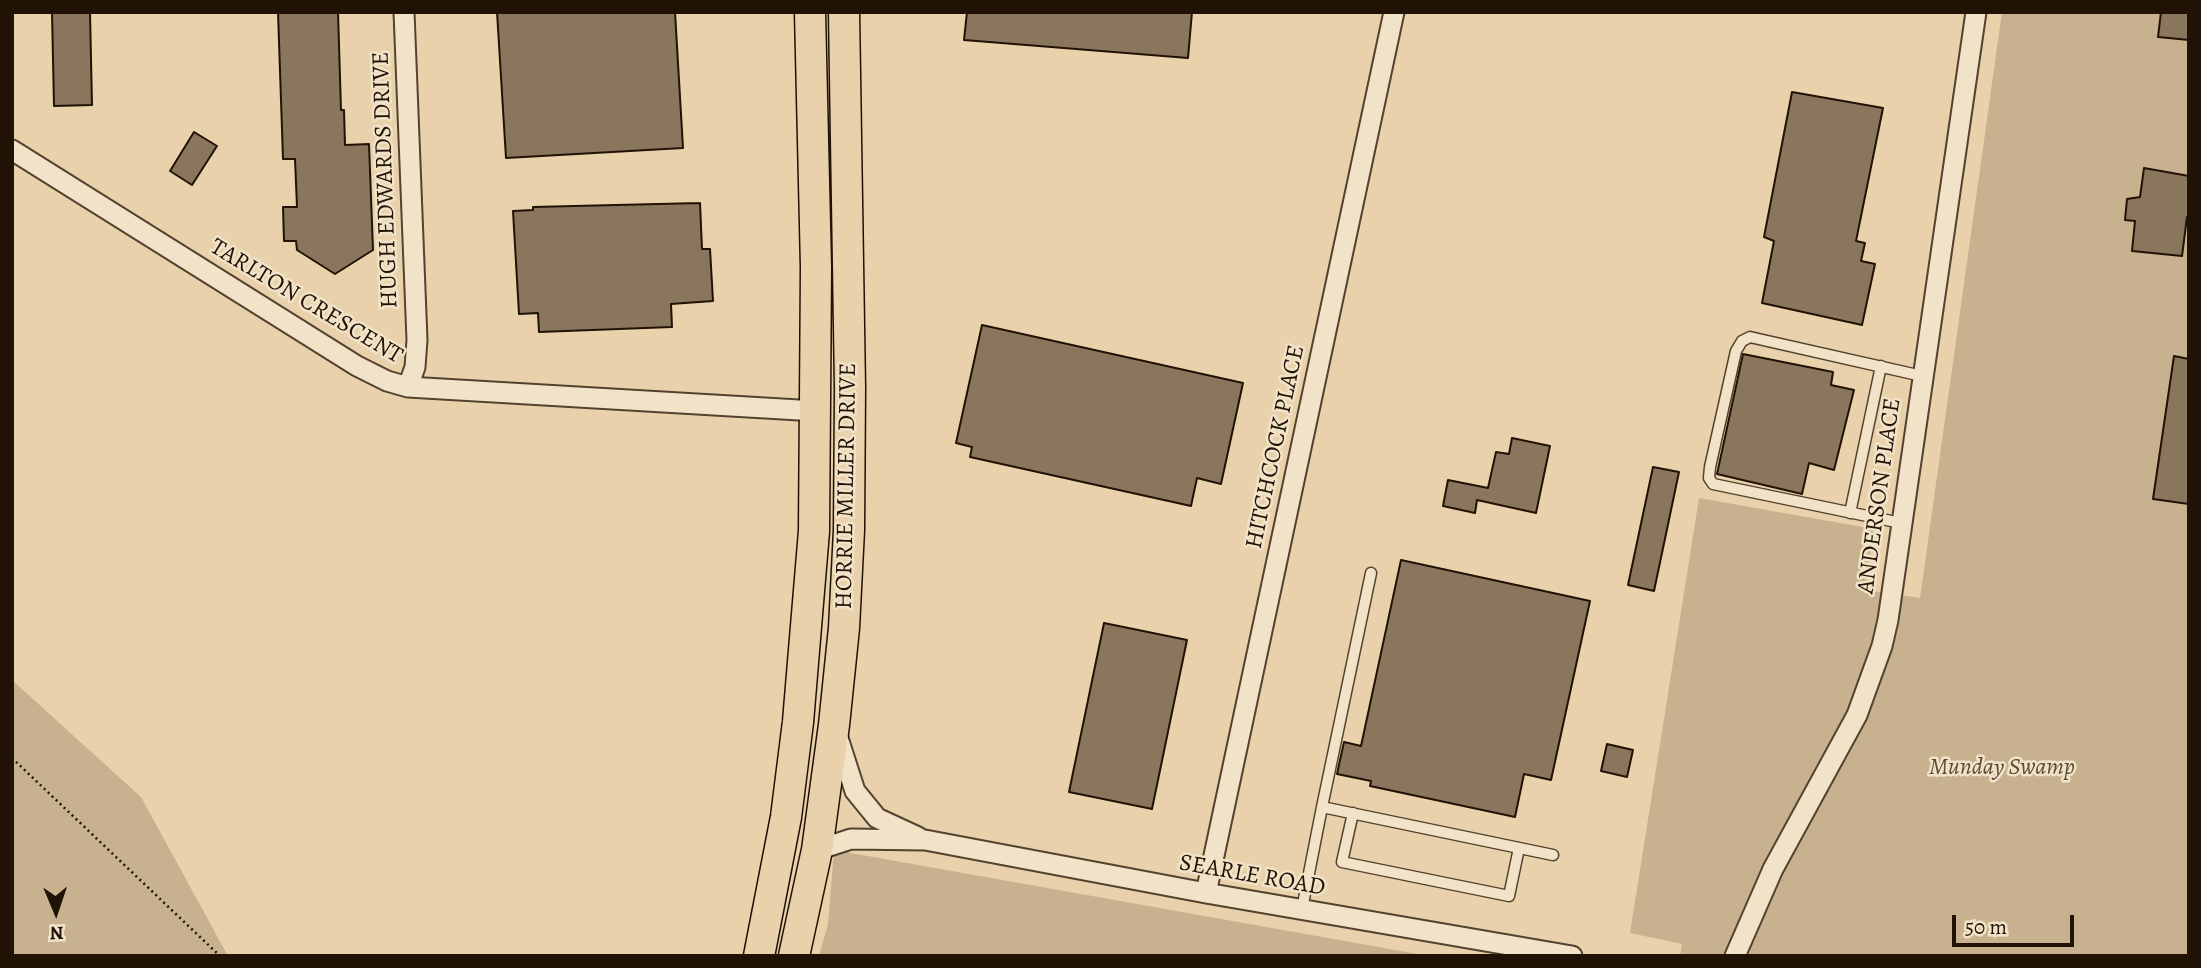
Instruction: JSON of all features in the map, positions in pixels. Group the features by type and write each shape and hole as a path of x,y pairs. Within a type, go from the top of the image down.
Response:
{"main road":[{"name":"HORRIE MILLER DRIVE","path":"759,956 786,817 798,722 814,531 816,255 810,12"},
{"name":"HORRIE MILLER DRIVE","path":"794,956 817,850 844,628 849,530 850,388 844,12"}],"street":[{"name":"HUGH EDWARDS DRIVE","path":"404,12 417,340 415,367 408,387"},
{"name":"HITCHCOCK PLACE","path":"1206,893 1394,12"},
{"name":"ANDERSON PLACE","path":"1735,956 1773,869 1857,715 1867,693 1888,620 1976,12"},
{"name":"TARLTON CRESCENT","path":"12,150 357,366 387,381 408,387 816,411"},
{"name":"SEARLE ROAD","path":"834,725 855,791 877,818 925,840"},
{"name":"SEARLE ROAD","path":"817,850 851,839 925,840 1206,893 1572,956"}],"lane":[{"path":"1900,523 1713,484 1709,478 1710,467 1736,351 1742,341 1751,337 1922,376"},
{"path":"1850,513 1881,366"},
{"path":"1302,909 1371,573"},
{"path":"1322,807 1553,855"},
{"path":"1353,813 1342,862 1509,896 1519,848"}],"path":[{"path":"12,758 220,956"}],"green space":[{"name":"Munday Swamp","path":"2002,12 2189,12 2189,956 1680,956 1682,944 1630,933 1699,498 1874,529 1865,590 1920,598"},
{"path":"12,680 141,797 228,956 12,956"},
{"path":"834,850 1429,956 819,956 828,924"}],"building":[{"path":"52,12 90,12 92,105 54,106"},
{"path":"278,12 338,12 341,110 344,110 345,145 369,144 373,250 335,274 297,250 296,241 284,241 283,207 297,207 295,159 283,159"},
{"path":"497,12 675,12 683,148 506,158"},
{"path":"967,12 1192,12 1188,58 964,40"},
{"path":"2161,12 2189,12 2189,40 2158,37"},
{"path":"1792,92 1883,108 1856,241 1865,243 1861,261 1875,264 1862,325 1762,303 1774,241 1764,237"},
{"path":"194,132 217,146 192,185 170,171"},
{"path":"2144,168 2189,176 2189,217 2182,256 2132,251 2135,221 2125,220 2127,199 2140,197"},
{"path":"700,203 702,249 710,249 713,301 671,304 672,327 539,332 538,313 519,314 513,211 533,210 533,207"},
{"path":"982,325 1243,383 1221,484 1197,478 1191,506 970,457 972,447 956,443"},
{"path":"1743,354 1833,372 1831,385 1854,390 1834,470 1809,463 1802,494 1717,474"},
{"path":"2174,356 2189,359 2189,504 2153,499"},
{"path":"1512,438 1550,446 1536,513 1477,500 1475,513 1443,506 1448,480 1488,488 1496,452 1509,454"},
{"path":"1653,467 1679,472 1654,591 1628,585"},
{"path":"1401,560 1590,601 1551,780 1524,774 1515,817 1370,786 1371,781 1337,774 1344,742 1361,746"},
{"path":"1104,623 1187,640 1152,809 1069,792"},
{"path":"1607,744 1633,750 1627,777 1601,771"}]}
